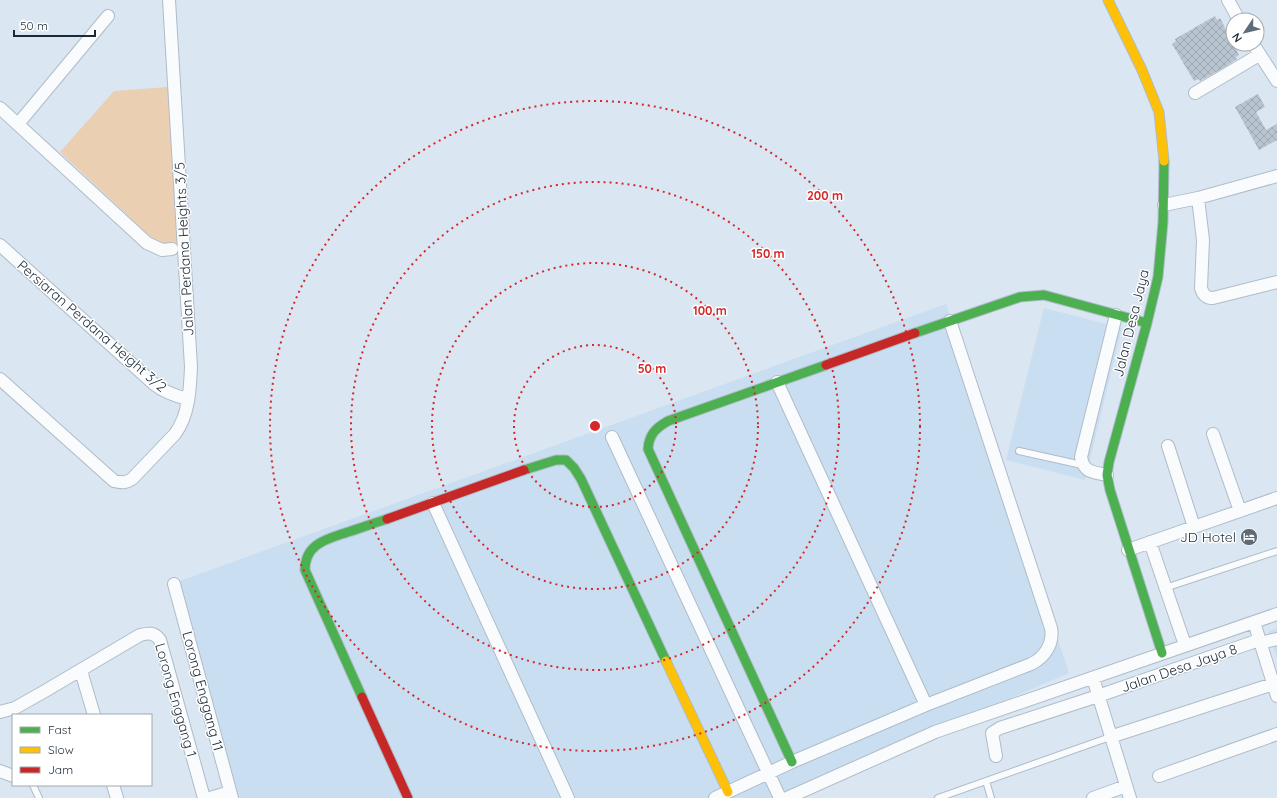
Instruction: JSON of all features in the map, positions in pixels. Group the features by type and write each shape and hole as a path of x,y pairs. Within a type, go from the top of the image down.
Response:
{"street":[{"name":"Jalan Perdana Heights 3/5","path":"0,379 114,481 122,483 132,479 181,427 190,389 191,367 169,0"},
{"name":"Jalan Desa Jaya","path":"1108,0 1142,70 1159,112 1164,159 1164,205 1158,277 1109,462 1107,475 1128,550 1162,653"},
{"path":"1228,0 1235,12"},
{"path":"18,124 108,16"},
{"path":"1257,52 1277,80"},
{"path":"1195,93 1259,55"},
{"path":"0,108 147,243 162,250 172,249"},
{"path":"1164,205 1198,198 1277,176"},
{"path":"1198,198 1202,240 1200,288 1203,294 1208,298 1213,298 1277,282"},
{"name":"Persiaran Perdana Height 3/2","path":"0,246 154,384 171,395 188,399"},
{"path":"792,762 648,449 648,440 652,432 668,421 950,321 1032,294 1044,295 1147,323"},
{"path":"1107,475 1088,471 1082,465 1081,457 1116,315"},
{"path":"715,798 792,762 926,705 1038,661 1043,656 1052,638 1051,628 950,321"},
{"path":"777,382 926,705"},
{"path":"1213,434 1240,511"},
{"path":"612,437 767,774 780,798"},
{"path":"1168,446 1194,527"},
{"path":"408,798 305,570 304,563 308,553 322,541 433,504 556,460 566,460 574,468 581,479 728,792"},
{"path":"1128,550 1277,498"},
{"path":"433,504 568,798"},
{"path":"1150,542 1185,645"},
{"name":"Lorong Enggang 11","path":"174,584 231,795"},
{"name":"Jalan Desa Jaya 8","path":"786,798 935,732 1277,614"},
{"path":"1254,622 1277,696"},
{"name":"Lorong Enggang 1","path":"0,712 16,711 140,635 153,633 160,640 204,798"},
{"name":"Jalan Desa Jaya 8","path":"996,756 992,738 992,733 994,730 1260,641 1277,639"},
{"path":"81,671 94,714"},
{"path":"1093,678 1128,792 1093,798"},
{"path":"1110,737 1273,684"},
{"path":"1159,776 1277,734"},
{"path":"0,771 12,776"},
{"path":"113,786 117,798"},
{"path":"210,798 231,795"}],"lane":[{"path":"1019,451 1082,465"},
{"path":"1165,588 1277,551"},
{"path":"938,798 1110,737"},
{"path":"986,781 991,798"},
{"path":"33,786 39,798"}],"shaded area":[{"path":"168,87 179,244 167,245 152,238 60,152 114,91"},
{"path":"946,304 1069,673 778,798 238,798 172,584"},
{"path":"1044,308 1122,328 1085,480 1006,460"},
{"path":"1277,628 1277,659 1268,632"}],"building":[{"path":"1215,16 1217,20 1220,18 1225,28 1225,52 1237,52 1239,55 1236,57 1237,59 1225,67 1200,81 1199,79 1194,81 1172,44 1176,41 1175,39"},
{"path":"1258,94 1265,107 1256,112 1266,130 1277,124 1277,140 1259,150 1235,107"}],"traffic: fast":[{"path":"1162,653 1110,490 1107,475 1109,462 1158,277 1163,222 1164,161"},
{"path":"915,333 1020,297 1044,295 1147,323"},
{"path":"792,762 648,449 650,439 654,432 668,421 826,365"},
{"path":"524,470 556,460 566,460 574,468 581,479 666,661"},
{"path":"362,697 305,570 306,561 313,548 326,540 387,519"}],"traffic: slow":[{"path":"1108,0 1142,70 1159,112 1164,161"},
{"path":"666,661 728,792"}],"traffic: jam":[{"path":"826,365 915,333"},
{"path":"387,519 524,470"},
{"path":"362,697 408,798"}],"place":[{"name":"JD Hotel","path":"1249,537"}]}
